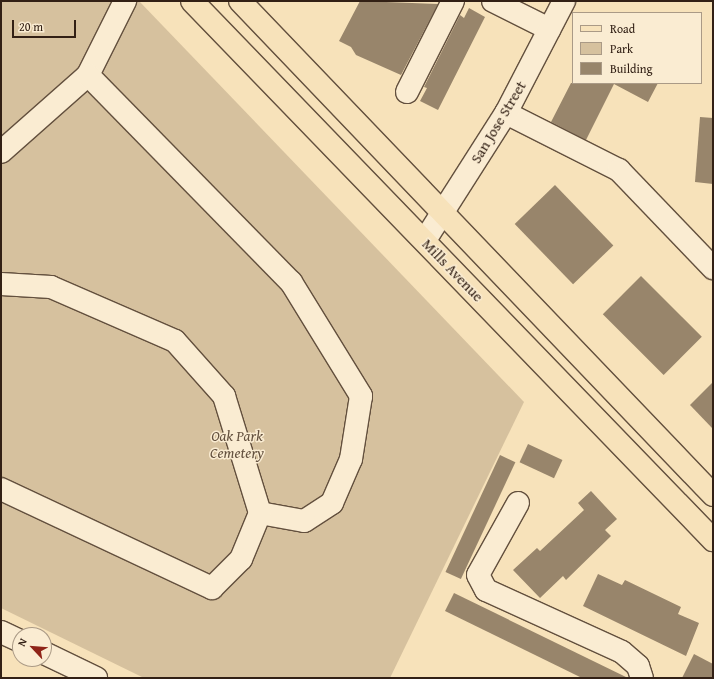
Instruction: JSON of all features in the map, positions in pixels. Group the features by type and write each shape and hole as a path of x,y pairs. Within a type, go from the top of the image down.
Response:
{"main road":[{"name":"Mills Avenue","path":"192,1 425,240 713,540"},
{"path":"240,1 443,211 713,495"}],"street":[{"path":"1,152 88,75 125,1"},
{"path":"407,92 453,1"},
{"path":"493,1 549,29"},
{"name":"San Jose Street","path":"425,240 506,113 564,1"},
{"path":"88,75 291,282 361,396 351,459 332,503 304,521 260,513"},
{"path":"506,113 619,170 713,268"},
{"path":"1,284 51,287 175,341 224,396 260,513 241,559 212,588 1,489"},
{"path":"518,503 478,575 486,590 622,652 638,666 642,678"},
{"path":"1,632 12,637"},
{"path":"52,657 96,678"}],"green space":[{"name":"Oak Park Cemetery","path":"1,1 139,1 524,402 390,678 144,678 52,633 52,627 40,627 1,608"}],"building":[{"path":"360,1 438,4 401,75 356,55 351,47 339,41"},
{"path":"469,8 485,17 438,110 420,101 427,88 424,87 460,15 464,18"},
{"path":"571,83 614,84 586,140 551,122"},
{"path":"614,84 657,84 648,102"},
{"path":"700,117 713,118 713,184 695,182"},
{"path":"555,185 613,245 573,284 515,224"},
{"path":"641,276 702,337 664,375 603,314"},
{"path":"713,382 713,429 690,405"},
{"path":"528,444 562,460 554,478 520,462"},
{"path":"500,455 515,462 461,579 445,572"},
{"path":"591,491 617,519 605,530 611,536 566,580 563,576 540,598 513,570 537,548 540,551 584,510 578,503"},
{"path":"598,574 622,585 625,580 681,607 678,614 699,623 686,656 583,606"},
{"path":"454,593 628,678 582,678 445,611"},
{"path":"694,654 713,664 713,678 682,678"}]}
